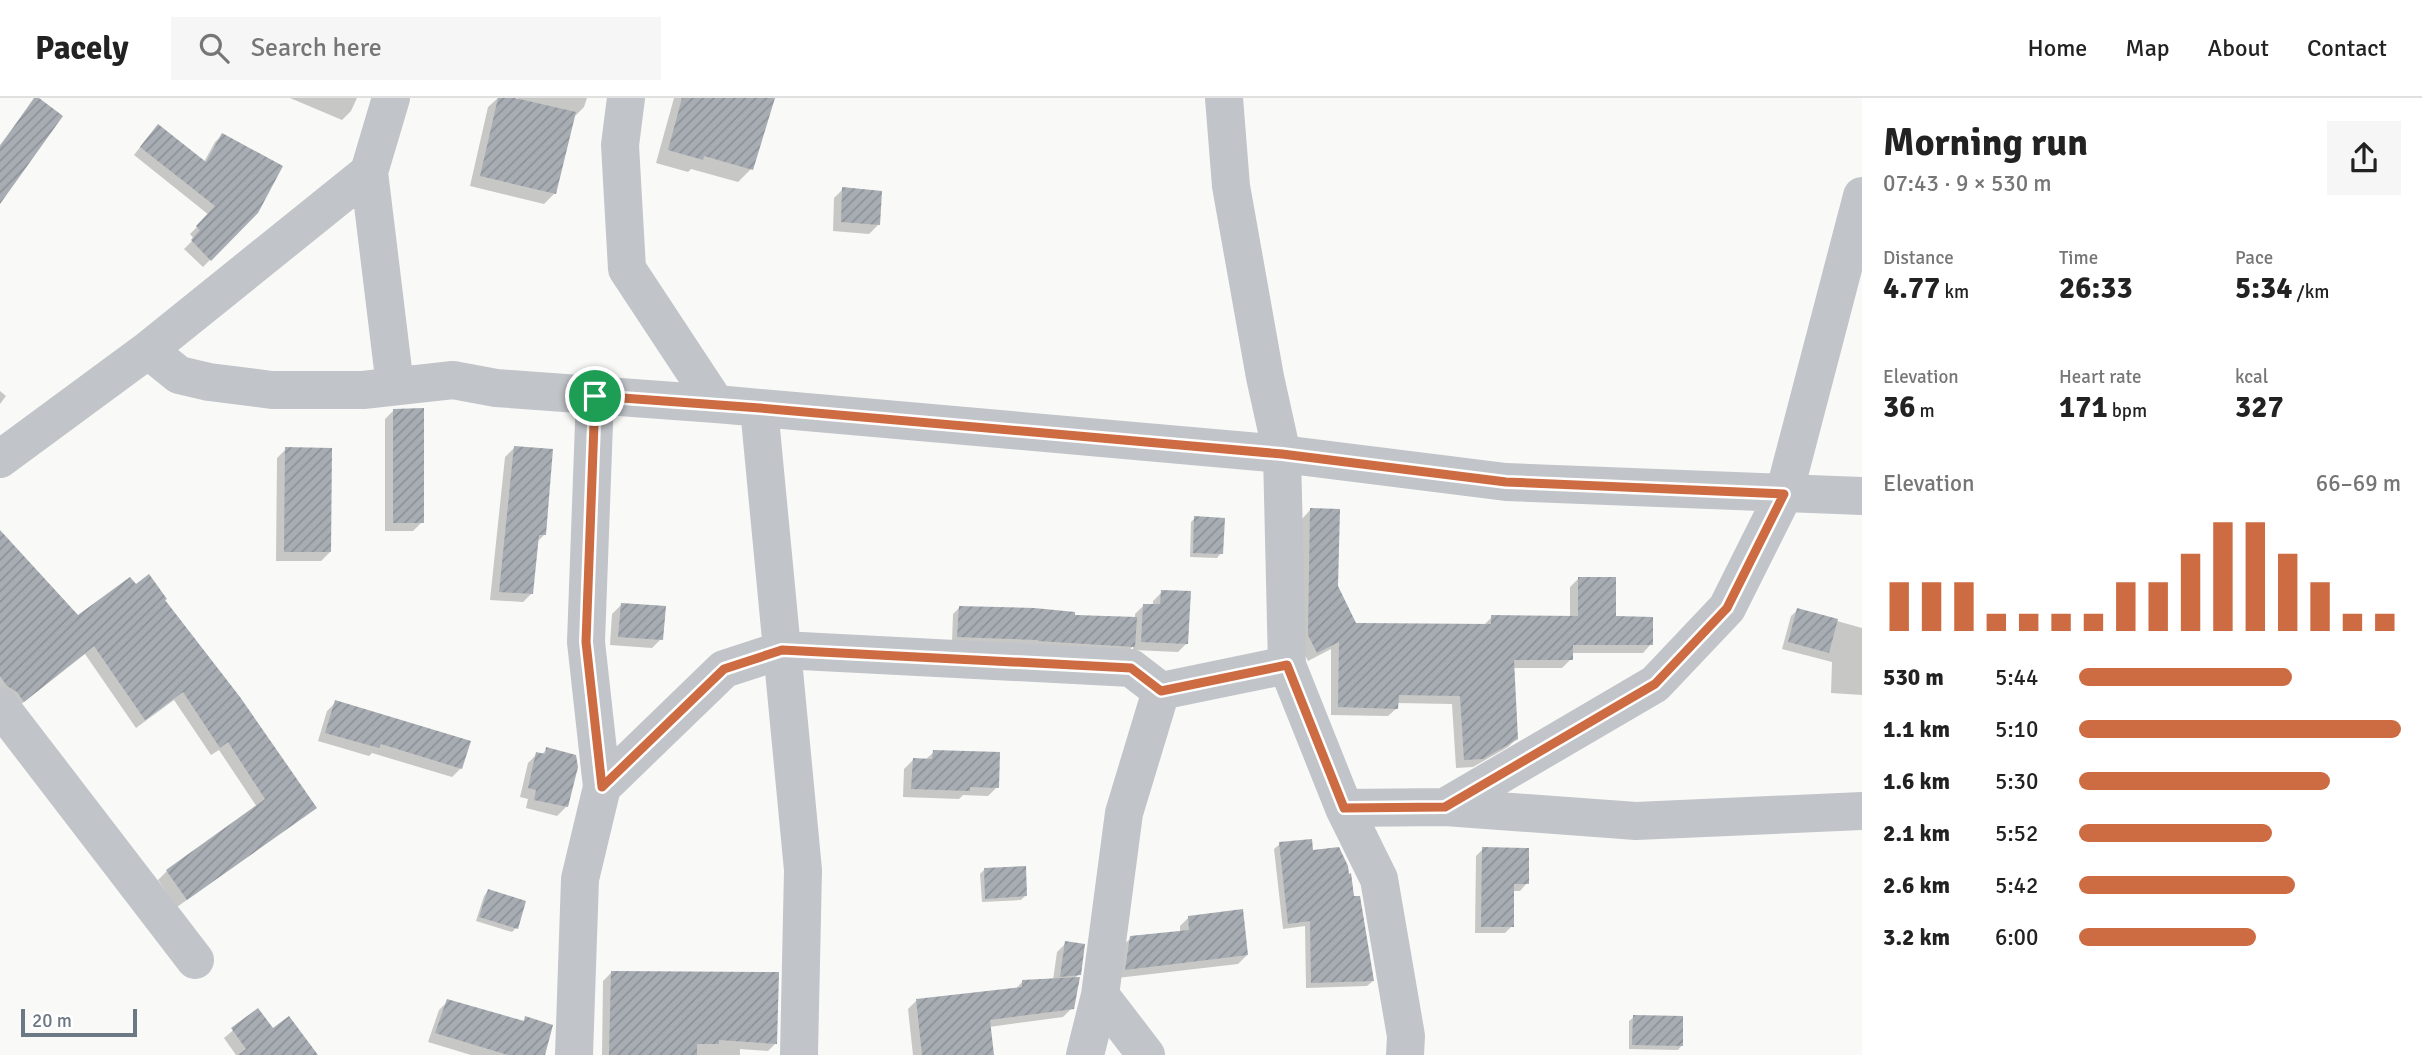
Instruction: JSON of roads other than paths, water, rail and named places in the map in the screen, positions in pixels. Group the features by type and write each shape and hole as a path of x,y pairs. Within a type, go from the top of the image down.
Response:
{"street":[{"path":"391,98 369,172 395,386"},
{"path":"626,98 620,145 627,269 716,404"},
{"path":"1224,98 1231,186 1265,377 1282,454 1287,665 1344,808 1379,879 1406,1036 1405,1055"},
{"path":"0,459 148,350 369,172"},
{"path":"1445,807 1655,684 1727,608 1784,494 1862,196"},
{"path":"148,350 180,374 209,382 272,390 363,390 453,380 496,388 716,404 1282,454 1506,482 1862,496"},
{"path":"574,1055 580,879 602,787 586,642 595,396"},
{"path":"760,408 803,870 799,1055"},
{"path":"602,787 724,669 782,650 1131,668 1161,691 1287,665"},
{"path":"1085,1055 1100,995 1124,813 1161,691"},
{"path":"0,706 195,960"},
{"path":"1344,808 1445,807 1636,821 1862,811"},
{"path":"1100,995 1146,1055"}]}
